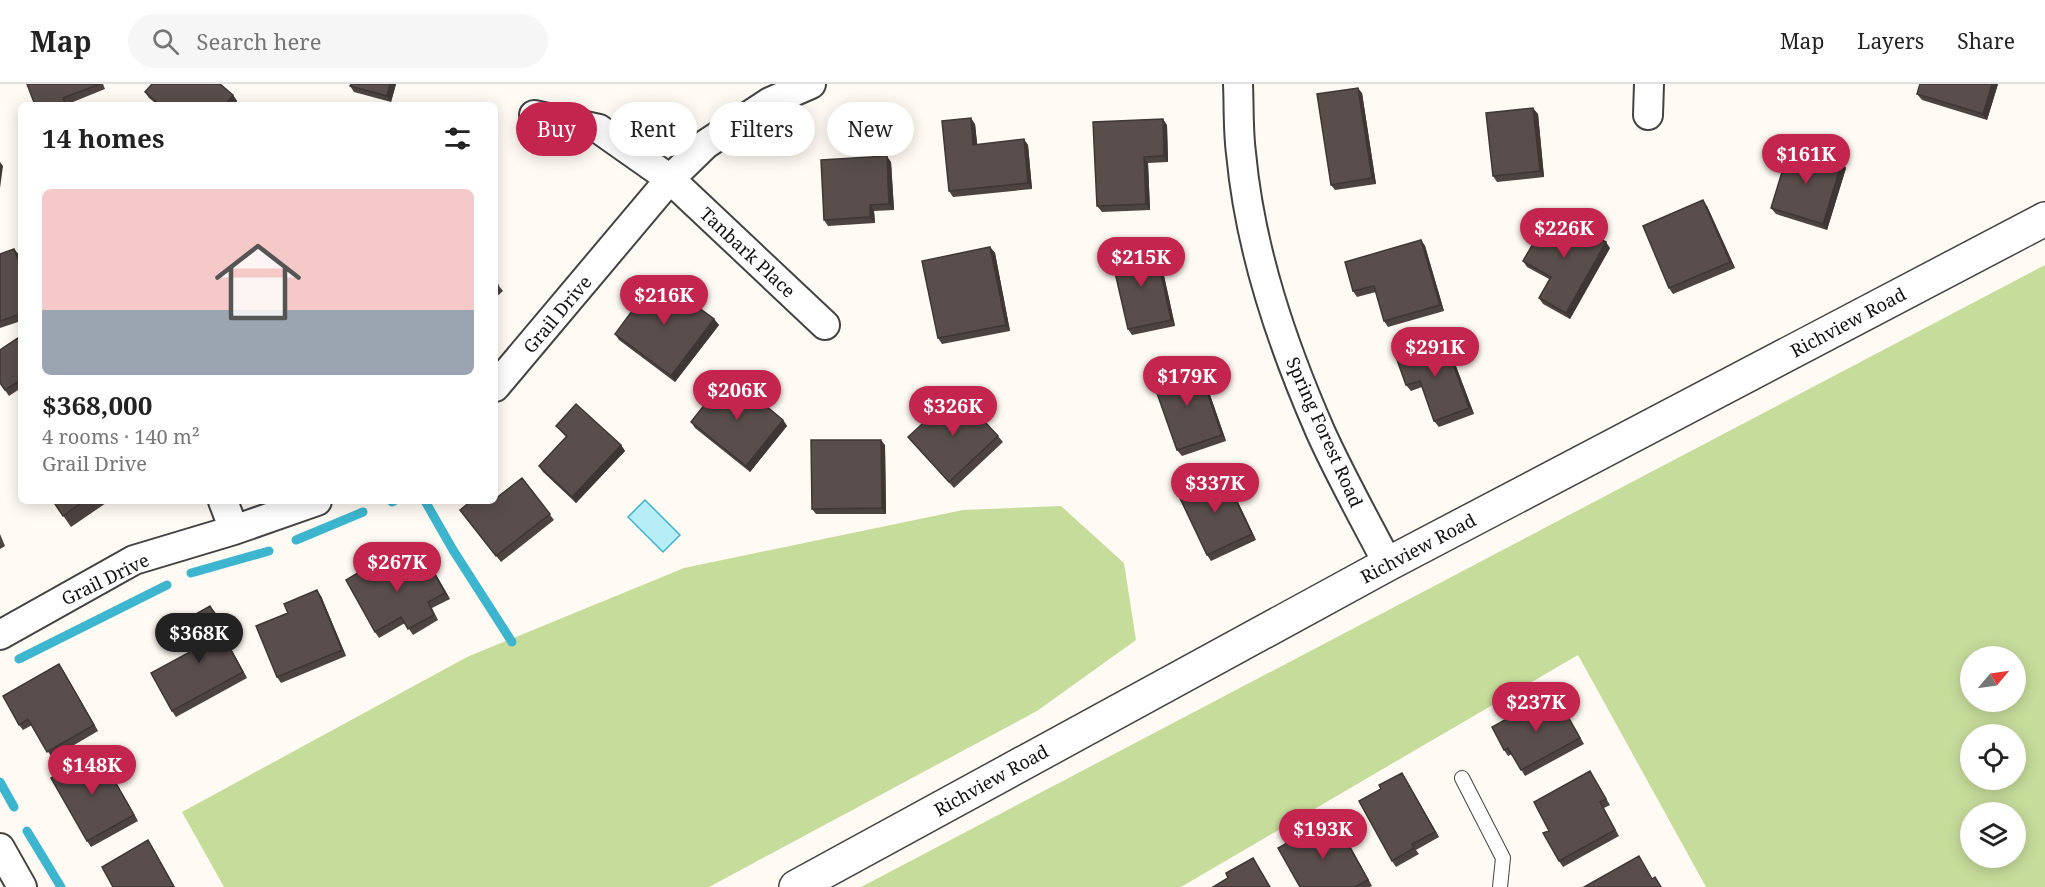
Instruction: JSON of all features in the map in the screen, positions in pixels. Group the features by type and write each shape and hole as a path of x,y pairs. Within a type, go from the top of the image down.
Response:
{"street":[{"name":"Grail Drive","path":"498,383 670,178 706,144 770,102 812,84"},
{"name":"Spring Forest Road","path":"1238,84 1242,163 1251,218 1271,299 1292,362 1322,435 1388,564"},
{"path":"1648,115 1649,84"},
{"name":"Tanbark Place","path":"597,129 670,178 825,325"},
{"name":"Richview Road","path":"796,887 1388,564 2045,219"},
{"path":"224,504 234,530"},
{"name":"Grail Drive","path":"0,636 134,560 234,530 308,504"},
{"path":"0,848 22,887"}],"lane":[{"path":"1462,778 1503,858 1500,887"}],"green space":[{"path":"2045,265 2045,887 1706,887 1578,655 1181,887 861,887"},
{"path":"1061,506 1124,563 1136,640 1037,711 709,887 224,887 182,812 467,657 684,568 963,510"}],"water":[{"path":"645,500 680,535 663,552 628,517"}],"building":[{"path":"27,84 100,84 63,98 65,102 34,102"},
{"path":"152,84 220,84 233,95 227,102 157,102 145,92"},
{"path":"351,84 390,84 387,96 350,86"},
{"path":"1920,84 1992,84 1983,114 1917,94"},
{"path":"1358,88 1372,178 1331,185 1317,94"},
{"path":"1533,108 1540,171 1493,176 1486,113"},
{"path":"971,118 973,145 1024,139 1028,183 949,191 942,121"},
{"path":"1163,119 1164,156 1144,157 1146,204 1097,206 1093,122"},
{"path":"1790,146 1842,162 1823,224 1771,208"},
{"path":"887,156 889,204 870,205 870,217 824,220 821,160"},
{"path":"1703,200 1730,262 1669,288 1643,226"},
{"path":"1552,211 1606,242 1566,313 1539,298 1551,277 1523,261"},
{"path":"1421,240 1440,305 1384,321 1374,286 1353,291 1345,262"},
{"path":"1147,243 1150,258 1157,256 1171,320 1128,329 1114,268 1122,266 1118,249"},
{"path":"990,247 1006,325 938,338 922,261"},
{"path":"14,249 18,259 18,315 0,321 0,254"},
{"path":"657,277 714,319 671,376 615,334"},
{"path":"18,338 18,382 5,390 0,383 0,350"},
{"path":"1444,339 1469,408 1434,421 1420,381 1406,385 1396,357"},
{"path":"1197,363 1222,435 1177,450 1152,379"},
{"path":"728,375 783,420 746,466 691,422"},
{"path":"957,392 998,436 949,482 908,437"},
{"path":"576,404 621,445 572,497 539,466 567,436 556,426"},
{"path":"811,440 881,440 882,508 812,509"},
{"path":"1223,473 1252,534 1207,555 1178,494"},
{"path":"522,478 550,514 496,556 460,510 467,504 498,504 498,497"},
{"path":"55,504 80,504 63,516"},
{"path":"422,551 445,593 428,602 434,615 408,629 401,617 375,632 346,580 371,565 378,577"},
{"path":"317,590 342,650 277,677 256,626 288,613 284,604"},
{"path":"210,606 243,672 172,711 151,673 201,646 187,619"},
{"path":"59,664 94,725 47,752 28,719 19,725 3,696"},
{"path":"1550,695 1563,717 1567,715 1580,738 1521,770 1508,748 1504,750 1492,727"},
{"path":"98,752 134,815 87,841 51,778"},
{"path":"1590,771 1606,799 1600,802 1615,830 1559,861 1543,833 1549,831 1534,802"},
{"path":"1402,773 1435,832 1412,844 1414,848 1392,861 1359,801 1381,789 1379,785"},
{"path":"1336,823 1368,880 1355,887 1300,887 1278,848 1305,833 1309,838"},
{"path":"148,840 174,887 113,887 102,867"},
{"path":"1639,856 1652,879 1655,877 1661,887 1584,887"},
{"path":"1253,858 1270,887 1213,887 1228,878 1226,873"}],"waterway":[{"path":"427,504 453,550 512,642"},
{"path":"296,540 363,512"},
{"path":"191,573 269,551"},
{"path":"19,659 167,585"},
{"path":"0,782 14,807"},
{"path":"27,831 61,887"}]}
